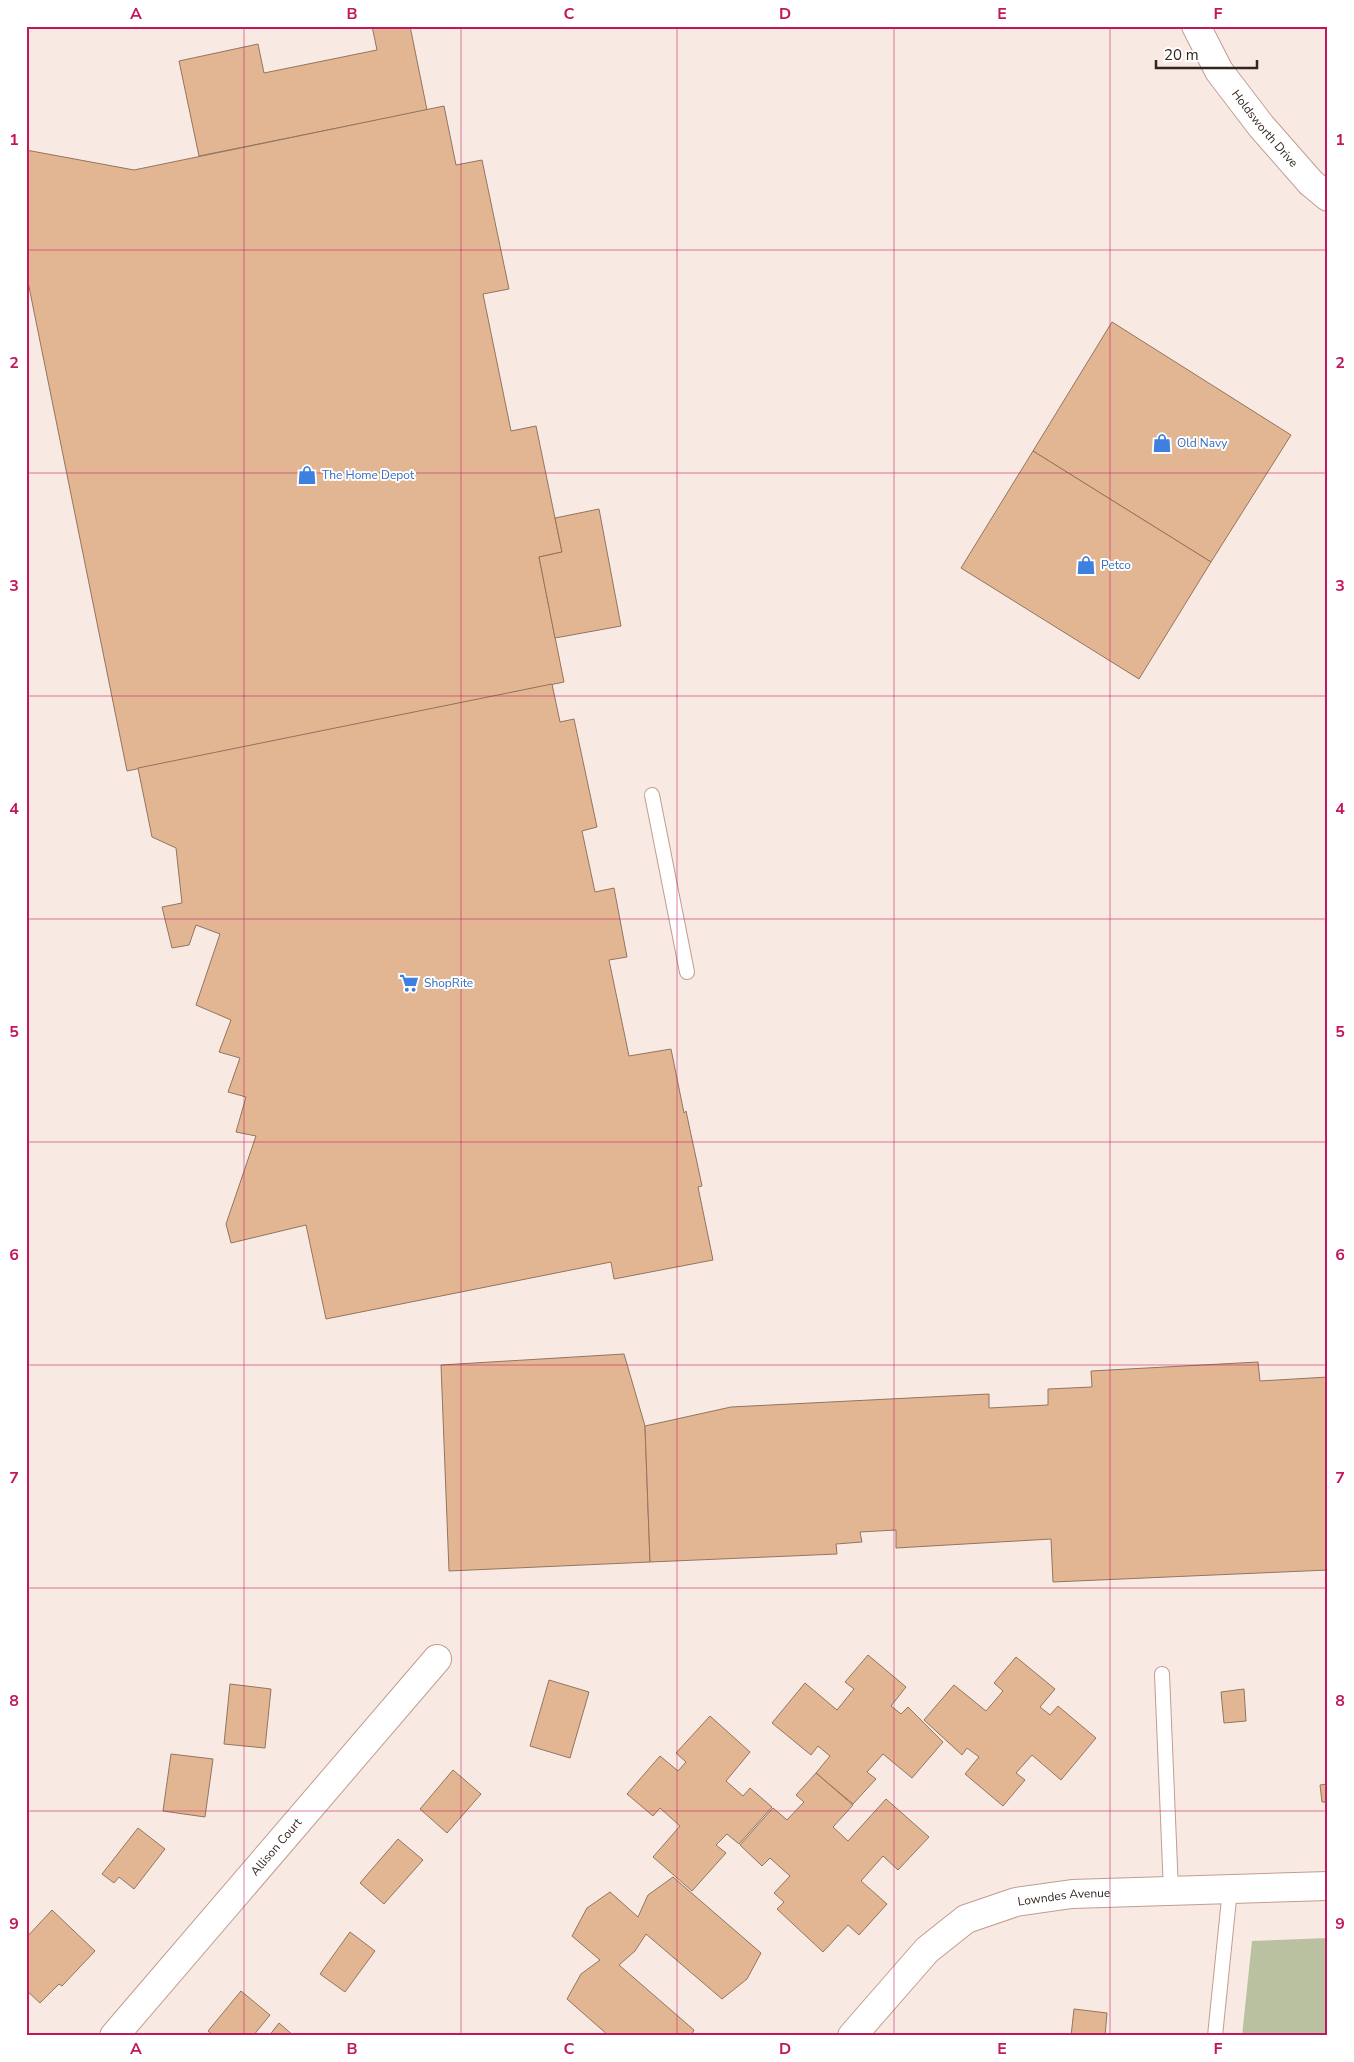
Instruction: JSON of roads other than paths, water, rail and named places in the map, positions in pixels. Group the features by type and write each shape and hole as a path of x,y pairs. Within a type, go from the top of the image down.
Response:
{"street":[{"name":"Holdsworth Drive","path":"1196,26 1219,71 1255,118 1311,183 1328,197"},
{"name":"Allison Court","path":"114,2036 438,1659"},
{"name":"Lowndes Avenue","path":"852,2036 927,1950 966,1918 1016,1902 1072,1894 1328,1886"}],"lane":[{"path":"652,795 688,972"},
{"path":"1162,1674 1171,1891"},
{"path":"1215,2036 1230,1889"}],"place":[{"name":"Old Navy","path":"1162,443"},
{"name":"The Home Depot","path":"307,475"},
{"name":"Petco","path":"1086,565"},
{"name":"ShopRite","path":"409,983"}]}
